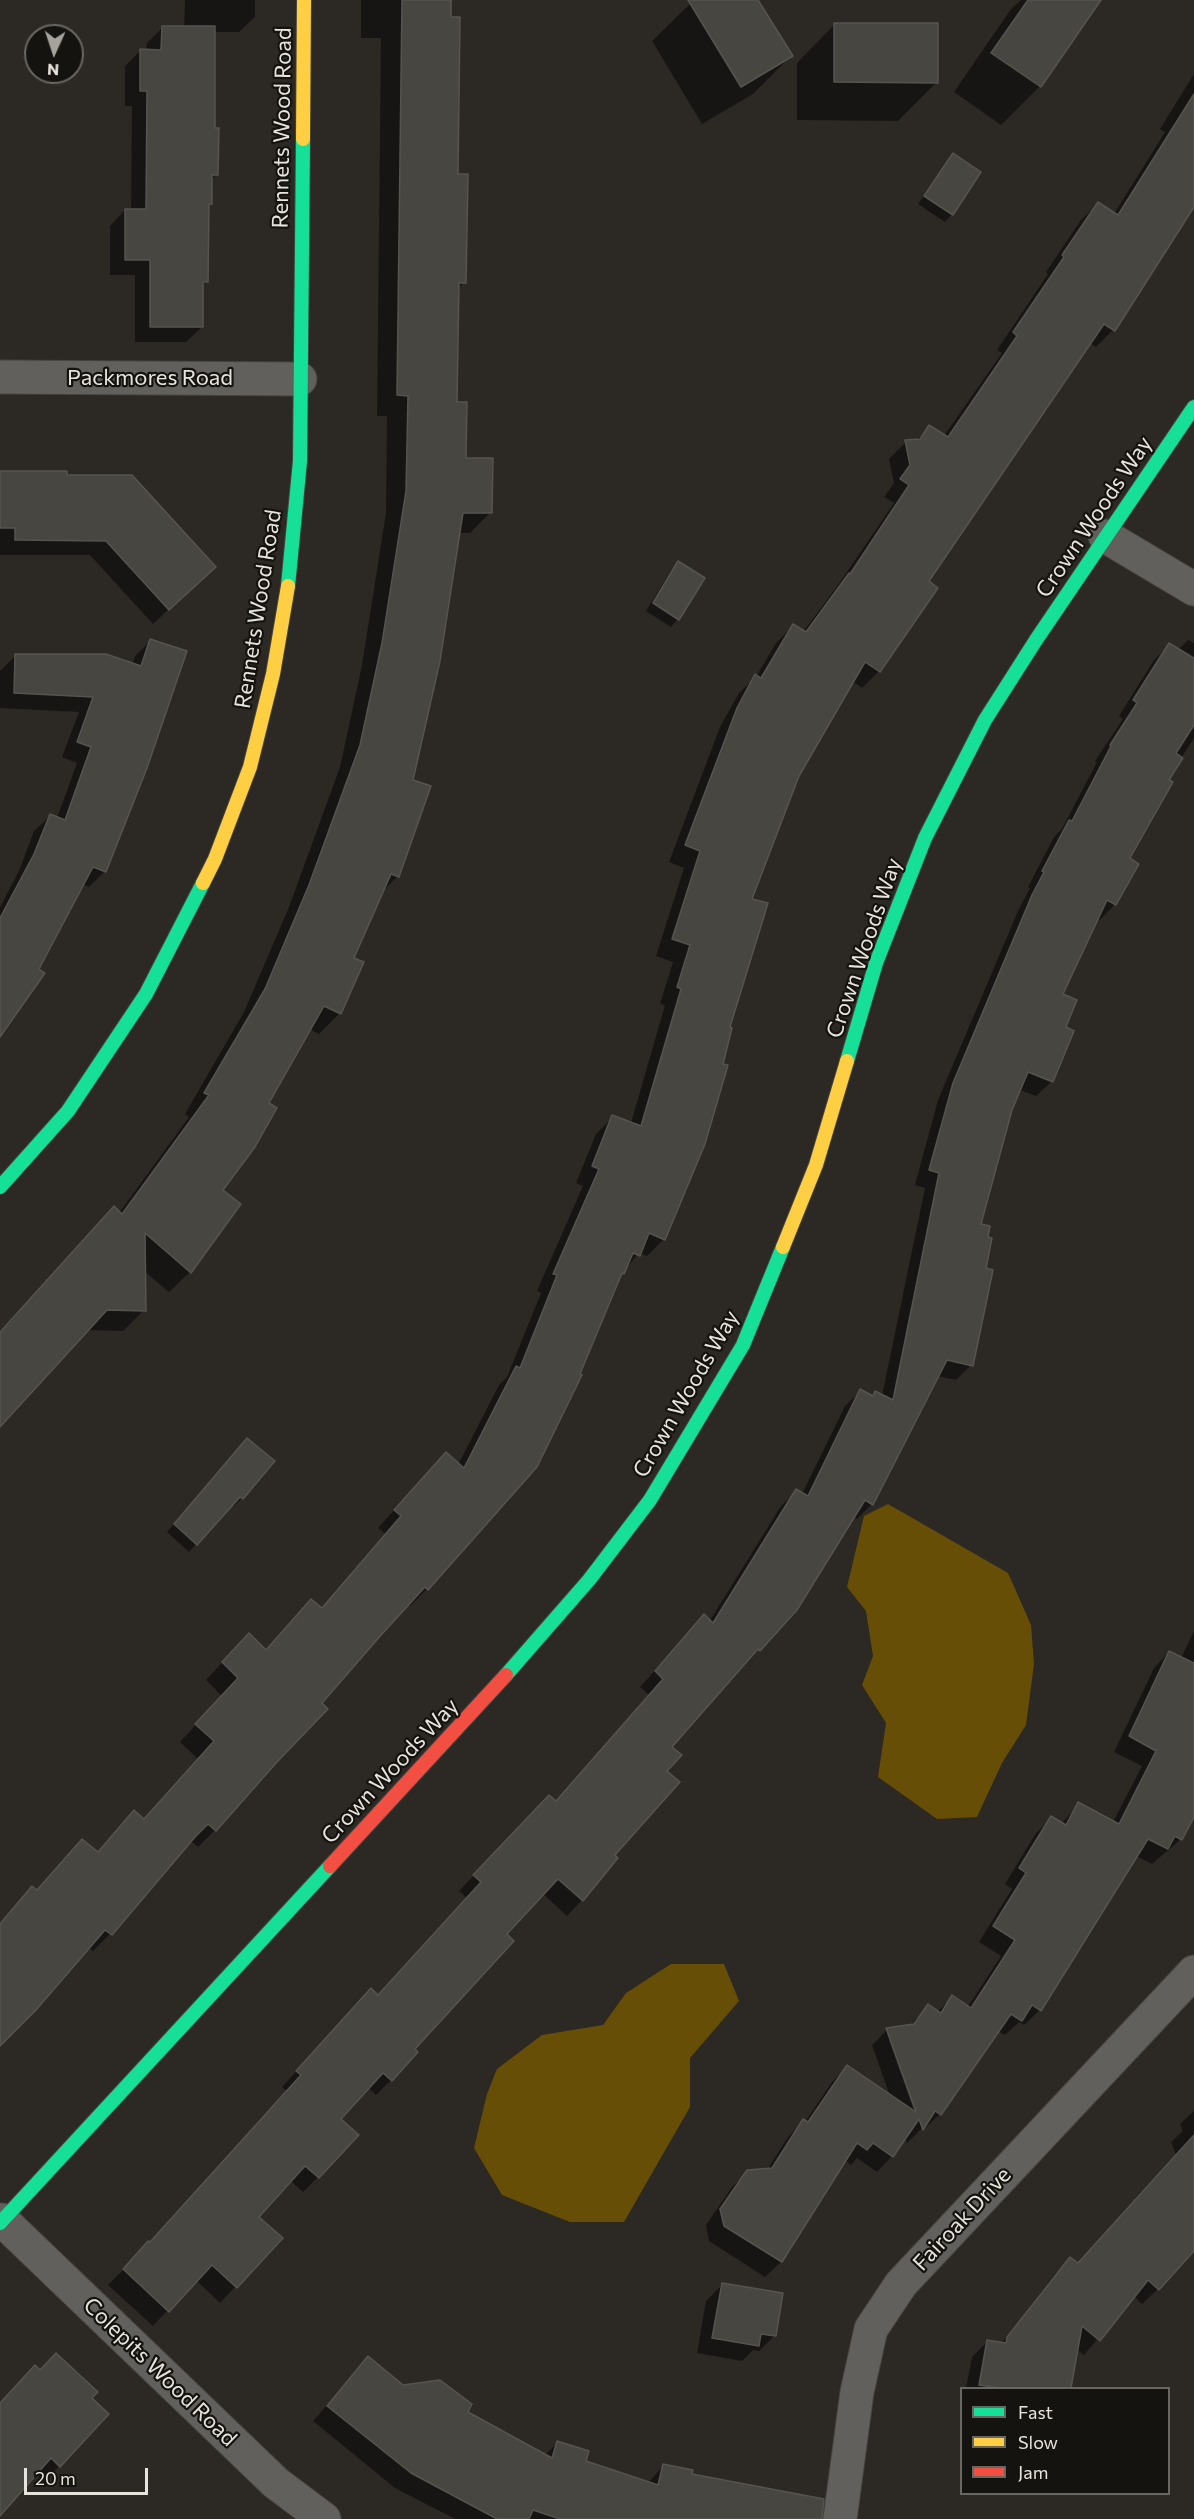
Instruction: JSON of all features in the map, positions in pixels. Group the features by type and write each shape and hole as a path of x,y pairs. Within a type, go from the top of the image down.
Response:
{"street":[{"name":"Rennets Wood Road","path":"0,1186 68,1111 146,994 215,859 250,766 275,663 290,572 299,472 304,0"},
{"name":"Packmores Road","path":"0,377 300,379"},
{"name":"Crown Woods Way","path":"1,2222 501,1681 589,1580 650,1500 743,1345 788,1239 816,1165 876,963 925,838 985,720 1105,536 1194,407"},
{"path":"1105,536 1194,589"},
{"name":"Fairoak Drive","path":"840,2519 857,2392 871,2329 901,2284 1193,1974"},
{"name":"Colepits Wood Road","path":"1,2222 276,2483 324,2519"}],"shaded area":[{"path":"888,1504 1008,1573 1031,1625 1034,1664 1026,1725 1002,1763 977,1817 937,1819 878,1777 886,1723 862,1685 873,1656 866,1611 847,1587 864,1516"},
{"path":"671,1964 724,1964 739,2001 690,2058 690,2107 624,2222 570,2222 502,2195 474,2148 487,2094 497,2069 542,2035 603,2025 626,1993"}],"building":[{"path":"402,0 451,0 451,17 460,17 458,174 468,174 466,283 459,283 457,402 467,402 466,458 493,458 492,513 463,513 440,661 413,780 431,786 399,877 391,874 354,958 364,962 341,1014 324,1006 269,1103 277,1108 255,1147 223,1190 241,1204 191,1273 145,1233 146,1311 107,1310 0,1427 0,1332 114,1206 122,1214 209,1095 204,1093 265,989 309,885 360,745 382,643 406,491 408,396 397,395"},
{"path":"688,0 758,0 793,56 741,87"},
{"path":"1028,0 1101,0 1041,87 991,53"},
{"path":"834,23 938,23 938,83 834,82"},
{"path":"162,26 215,26 215,128 219,128 218,175 212,175 212,204 209,204 208,282 203,282 203,327 150,327 150,260 125,260 125,209 146,209 147,91 140,91 140,49 161,50"},
{"path":"1194,94 1194,207 1115,331 1104,324 929,581 938,588 880,672 865,662 799,776 752,899 768,903 730,1027 732,1028 723,1064 728,1065 705,1144 665,1240 649,1233 640,1256 633,1253 624,1274 622,1273 580,1374 582,1375 537,1467 428,1590 425,1587 382,1634 322,1703 328,1709 216,1831 208,1824 112,1935 105,1930 36,2010 0,2046 0,1924 32,1886 37,1890 82,1839 98,1852 134,1810 144,1819 214,1741 195,1724 238,1678 222,1662 249,1633 266,1650 311,1599 322,1608 401,1516 394,1510 446,1452 464,1468 516,1366 520,1368 557,1275 553,1274 599,1169 592,1166 612,1115 641,1126 681,989 677,987 690,945 672,939 700,851 685,845 737,708 755,674 761,678 793,624 806,632 850,574 909,485 900,479 910,465 905,440 920,439 929,425 948,437 1017,336 1013,332 1098,202 1118,215"},
{"path":"953,153 981,172 953,215 924,196"},
{"path":"0,471 67,471 67,475 132,475 216,567 169,610 106,541 15,540 15,528 0,528"},
{"path":"678,561 705,578 679,620 653,603"},
{"path":"150,639 187,651 147,768 106,872 93,867 39,969 45,973 0,1037 0,918 34,854 50,814 65,820 91,747 77,742 93,697 14,693 15,654 106,654 141,666"},
{"path":"1169,643 1194,658 1194,725 1176,753 1183,758 1169,780 1173,782 1130,858 1139,864 1116,905 1107,900 1063,994 1077,1000 1066,1027 1074,1031 1053,1082 1028,1072 1012,1110 981,1224 990,1226 988,1237 992,1238 986,1268 993,1270 973,1366 947,1360 873,1505 865,1500 797,1610 760,1651 758,1649 672,1747 682,1755 667,1771 680,1782 615,1855 618,1858 583,1901 558,1879 507,1934 514,1941 415,2049 418,2052 392,2081 383,2073 341,2119 359,2135 319,2178 305,2166 259,2217 283,2238 237,2288 212,2265 169,2312 123,2269 301,2075 296,2071 371,1988 378,1995 481,1882 473,1875 549,1795 556,1801 663,1679 655,1671 704,1614 713,1623 796,1489 808,1496 860,1389 873,1396 875,1391 893,1400 939,1173 929,1170 953,1083 1032,895 1044,872 1042,871 1069,820 1072,821 1110,745 1137,703 1133,700"},
{"path":"247,1438 275,1461 243,1499 240,1497 197,1545 174,1524"},
{"path":"1169,1651 1194,1663 1194,1817 1182,1840 1175,1836 1168,1849 1148,1839 1041,2011 1032,2005 1022,2021 1011,2014 941,2115 935,2111 923,2130 919,2119 893,2157 873,2143 867,2150 857,2143 782,2262 724,2226 720,2209 747,2170 772,2168 803,2119 808,2122 847,2065 916,2112 886,2028 914,2024 928,2004 941,2013 952,1995 971,2008 1015,1940 993,1926 1026,1873 1019,1868 1051,1816 1066,1825 1078,1802 1119,1824 1156,1751 1129,1736"},
{"path":"1194,2135 1194,2251 1159,2290 1148,2280 1100,2341 1082,2326 1071,2387 979,2385 987,2340 1006,2343 1007,2337 1070,2257 1078,2263"},
{"path":"722,2283 783,2293 776,2336 761,2334 759,2346 712,2338"},
{"path":"56,2353 98,2392 92,2398 109,2414 60,2467 51,2458 0,2516 0,2403 35,2365 40,2370"},
{"path":"368,2356 403,2385 440,2380 472,2404 468,2412 552,2458 557,2441 589,2451 586,2461 658,2485 663,2464 693,2470 692,2474 824,2499 822,2519 560,2519 533,2510 529,2519 497,2519 411,2473 327,2406"}],"traffic: fast":[{"path":"288,586 300,461 303,139"},
{"path":"847,1061 876,963 925,838 985,720 1036,640 1194,407"},
{"path":"0,1187 68,1111 146,994 203,883"},
{"path":"506,1675 589,1580 650,1500 743,1345 783,1247"},
{"path":"0,2223 330,1866"}],"traffic: slow":[{"path":"303,139 304,0"},
{"path":"203,883 215,859 250,767 273,674 288,586"},
{"path":"783,1247 816,1165 847,1061"}],"traffic: jam":[{"path":"330,1866 506,1675"}]}
